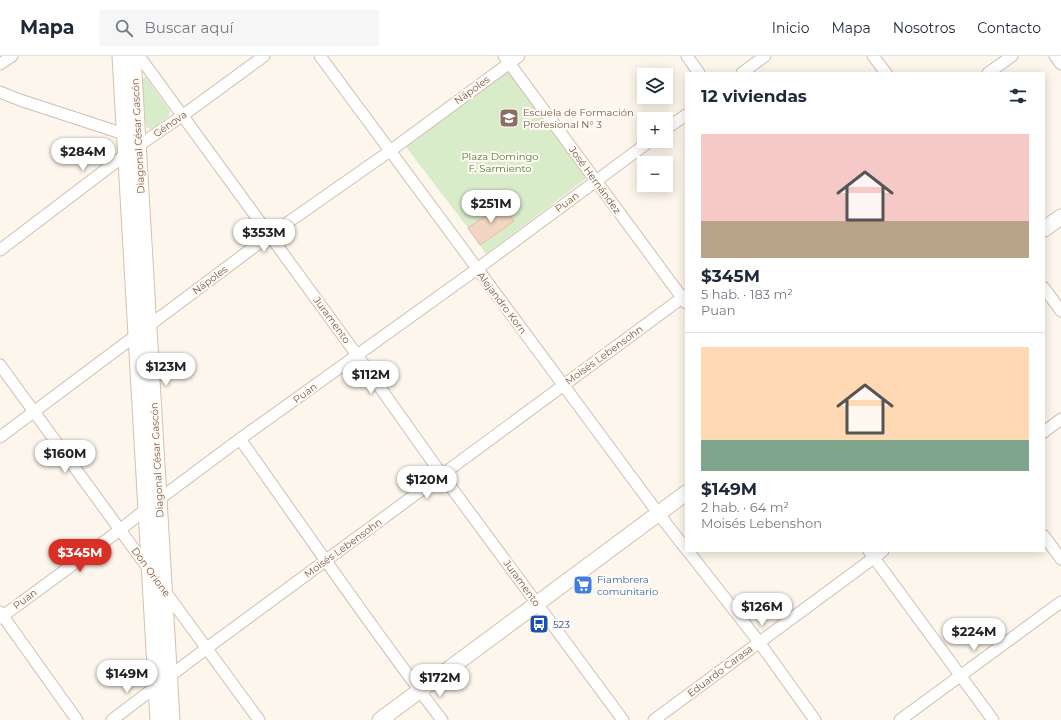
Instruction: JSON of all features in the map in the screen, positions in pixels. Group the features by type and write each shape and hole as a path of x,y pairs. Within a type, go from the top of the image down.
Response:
{"street":[{"path":"0,64 12,56"},
{"name":"Diagonal César Gascón","path":"120,56 158,720"},
{"name":"Diagonal César Gascón","path":"133,56 172,720"},
{"name":"Juramento","path":"139,56 357,355 442,475 623,720"},
{"name":"Génova","path":"0,250 126,155 264,56"},
{"name":"Alejandro Korn","path":"320,56 685,548"},
{"name":"Nápoles","path":"0,437 270,235 390,151 507,60 519,56"},
{"path":"687,56 698,72"},
{"path":"743,72 765,56"},
{"path":"873,56 885,72"},
{"path":"989,72 1012,56"},
{"path":"1055,56 1061,64"},
{"name":"José Hernández","path":"507,60 685,299"},
{"path":"0,92 124,134"},
{"path":"673,124 685,116"},
{"name":"Puan","path":"1,615 120,530 240,439 477,269 641,148"},
{"path":"1045,228 1061,216"},
{"path":"1045,289 1061,311"},
{"name":"Moisés Lebensohn","path":"112,720 207,648 564,385 685,299"},
{"name":"Don Orione","path":"0,365 259,720"},
{"path":"1045,431 1061,419"},
{"path":"240,439 442,720"},
{"path":"380,720 685,494"},
{"path":"1045,537 1061,559"},
{"path":"689,552 759,642 815,720"},
{"path":"875,553 960,676 993,720"},
{"name":"Eduardo Carasa","path":"654,720 875,553"},
{"path":"900,720 1061,602"},
{"path":"1,615 77,720"}],"green space":[{"name":"Plaza Domingo F. Sarmiento","path":"512,67 592,174 486,254 406,147"},
{"path":"146,77 170,111 168,117 152,129 146,126 142,79"}],"building":[{"path":"502,204 514,221 480,245 468,228"}],"place":[{"name":"Escuela de Formación Profesional N° 3","path":"509,118"},
{"name":"Fiambrera comunitario","path":"583,585"},
{"name":"523","path":"539,624"}]}
